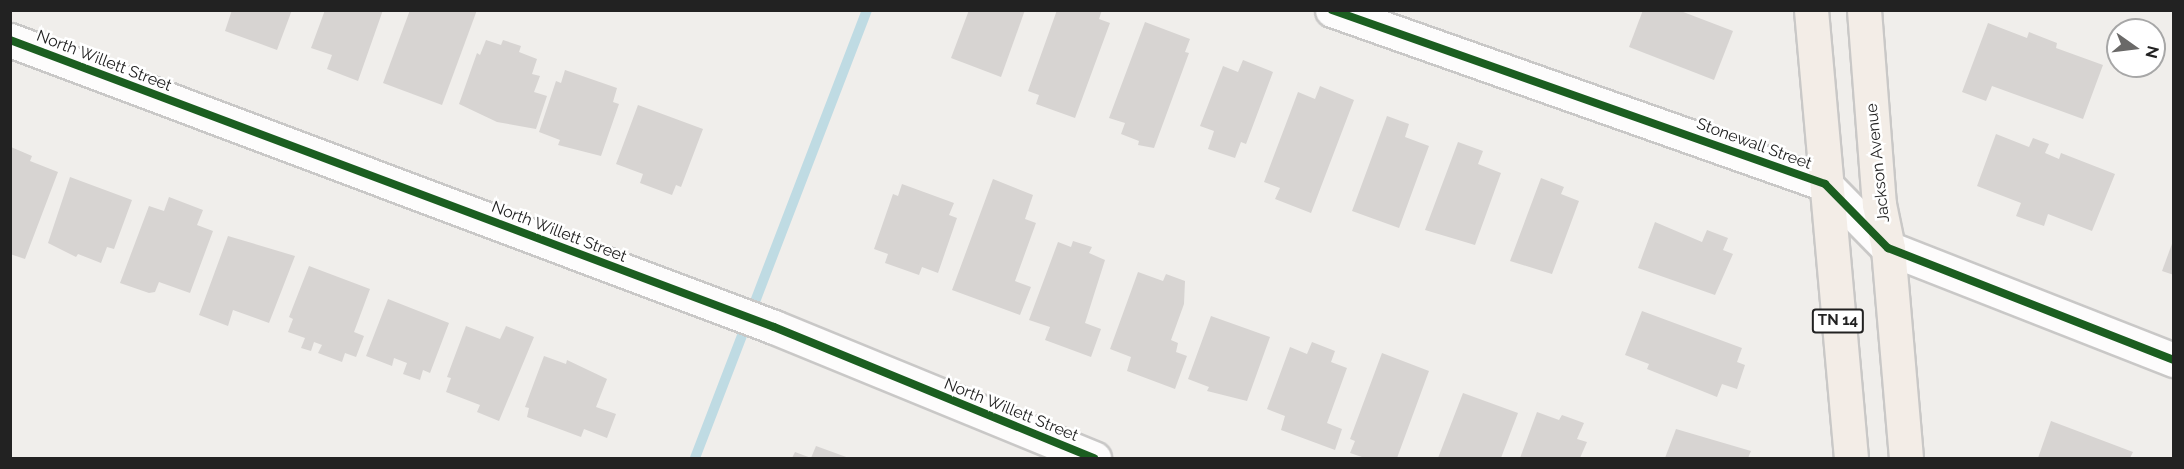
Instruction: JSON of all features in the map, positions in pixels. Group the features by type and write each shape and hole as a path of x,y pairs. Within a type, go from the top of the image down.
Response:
{"main road":[{"name":"TN 14","path":"1811,10 1851,459"},
{"name":"Jackson Avenue","path":"1864,10 1879,204 1888,248 1906,459"}],"street":[{"name":"Stonewall Street","path":"1332,10 1825,184 1888,248 2174,360"},
{"name":"North Willett Street","path":"10,40 774,327 1094,459"}],"building":[{"path":"232,10 292,10 277,50 225,31"},
{"path":"325,10 383,10 358,81 327,69 332,55 311,48"},
{"path":"410,10 477,10 442,105 383,83"},
{"path":"969,10 1025,10 1001,77 951,58"},
{"path":"1057,10 1102,10 1099,19 1110,23 1075,118 1036,104 1039,95 1028,91"},
{"path":"1643,10 1678,10 1733,31 1714,80 1629,47"},
{"path":"1145,22 1190,39 1185,52 1189,53 1154,148 1138,145 1139,141 1121,134 1125,123 1109,118"},
{"path":"1988,23 2027,38 2029,32 2057,43 2056,48 2103,65 2083,119 1992,86 1986,101 1962,92"},
{"path":"486,40 501,45 503,40 521,46 519,52 537,59 532,74 540,76 534,92 547,96 536,129 497,122 459,104 477,53 480,55"},
{"path":"1243,60 1273,72 1246,144 1241,142 1235,158 1208,149 1214,131 1200,126 1223,66 1238,72"},
{"path":"565,70 617,88 613,102 619,104 601,156 558,145 560,140 539,132 556,81 561,83"},
{"path":"1320,86 1354,100 1311,213 1275,199 1280,188 1264,182 1298,92 1315,99"},
{"path":"638,105 703,129 681,187 676,185 672,195 640,183 643,174 616,164"},
{"path":"1387,116 1409,124 1405,137 1429,146 1399,228 1352,211"},
{"path":"1996,134 2029,147 2033,138 2049,144 2045,153 2059,159 2061,153 2115,174 2092,231 2048,214 2044,226 2016,216 2021,203 1977,186"},
{"path":"1458,142 1483,151 1478,164 1501,173 1475,245 1425,230"},
{"path":"11,147 32,156 30,161 58,172 25,259 10,254"},
{"path":"70,177 132,200 114,249 107,247 101,263 78,254 76,257 48,243"},
{"path":"1541,178 1564,187 1561,194 1579,201 1552,274 1510,261"},
{"path":"993,179 1033,195 1025,219 1036,223 1015,281 1031,287 1020,315 952,290"},
{"path":"902,184 954,203 949,215 957,218 938,273 922,267 919,275 885,263 888,254 874,249 893,194 898,196"},
{"path":"169,197 203,210 197,225 213,231 190,293 159,282 155,292 149,293 120,283 149,206 164,211"},
{"path":"1655,222 1702,242 1707,230 1728,238 1723,250 1733,254 1715,295 1638,268"},
{"path":"228,236 295,256 269,323 233,310 228,326 199,315"},
{"path":"1073,241 1092,247 1089,253 1105,260 1085,323 1101,329 1091,357 1045,340 1050,327 1029,320 1058,242 1071,247"},
{"path":"2174,241 2174,275 2162,271"},
{"path":"309,266 370,289 354,332 364,336 356,357 345,353 342,362 318,353 322,345 314,342 311,351 301,348 305,338 288,332 293,319 289,317"},
{"path":"1138,272 1163,281 1166,274 1185,281 1184,304 1171,340 1178,343 1176,352 1187,356 1175,389 1127,371 1131,357 1110,349"},
{"path":"388,299 449,323 430,373 423,370 420,380 403,374 407,363 394,358 392,366 366,356"},
{"path":"1642,311 1742,348 1737,362 1745,365 1737,389 1722,384 1717,397 1647,369 1649,364 1625,355"},
{"path":"1211,316 1270,337 1247,401 1207,391 1209,387 1188,379"},
{"path":"466,326 500,339 506,326 534,337 499,421 477,412 480,405 446,392 451,378 447,377"},
{"path":"1312,342 1335,351 1331,362 1347,368 1327,423 1342,429 1335,450 1281,430 1285,416 1267,409 1290,347 1307,354"},
{"path":"1382,353 1429,371 1397,458 1365,458 1350,453 1355,441 1350,439"},
{"path":"544,356 566,364 567,360 607,379 596,407 616,414 607,438 584,429 581,437 527,417 529,408 525,407"},
{"path":"1463,393 1518,413 1501,458 1438,458"},
{"path":"1537,412 1559,420 1562,415 1584,423 1577,439 1587,442 1580,458 1520,458"},
{"path":"2051,421 2133,452 2130,458 2038,458"},
{"path":"1676,429 1751,451 1748,458 1665,458"},
{"path":"816,446 849,458 811,458"},
{"path":"795,452 811,458 792,458"}],"waterway":[{"path":"695,458 867,10"}],"cycle path":[{"path":"1332,10 1825,184 1888,248 2174,360"},
{"path":"10,40 774,327 1094,458"}]}
